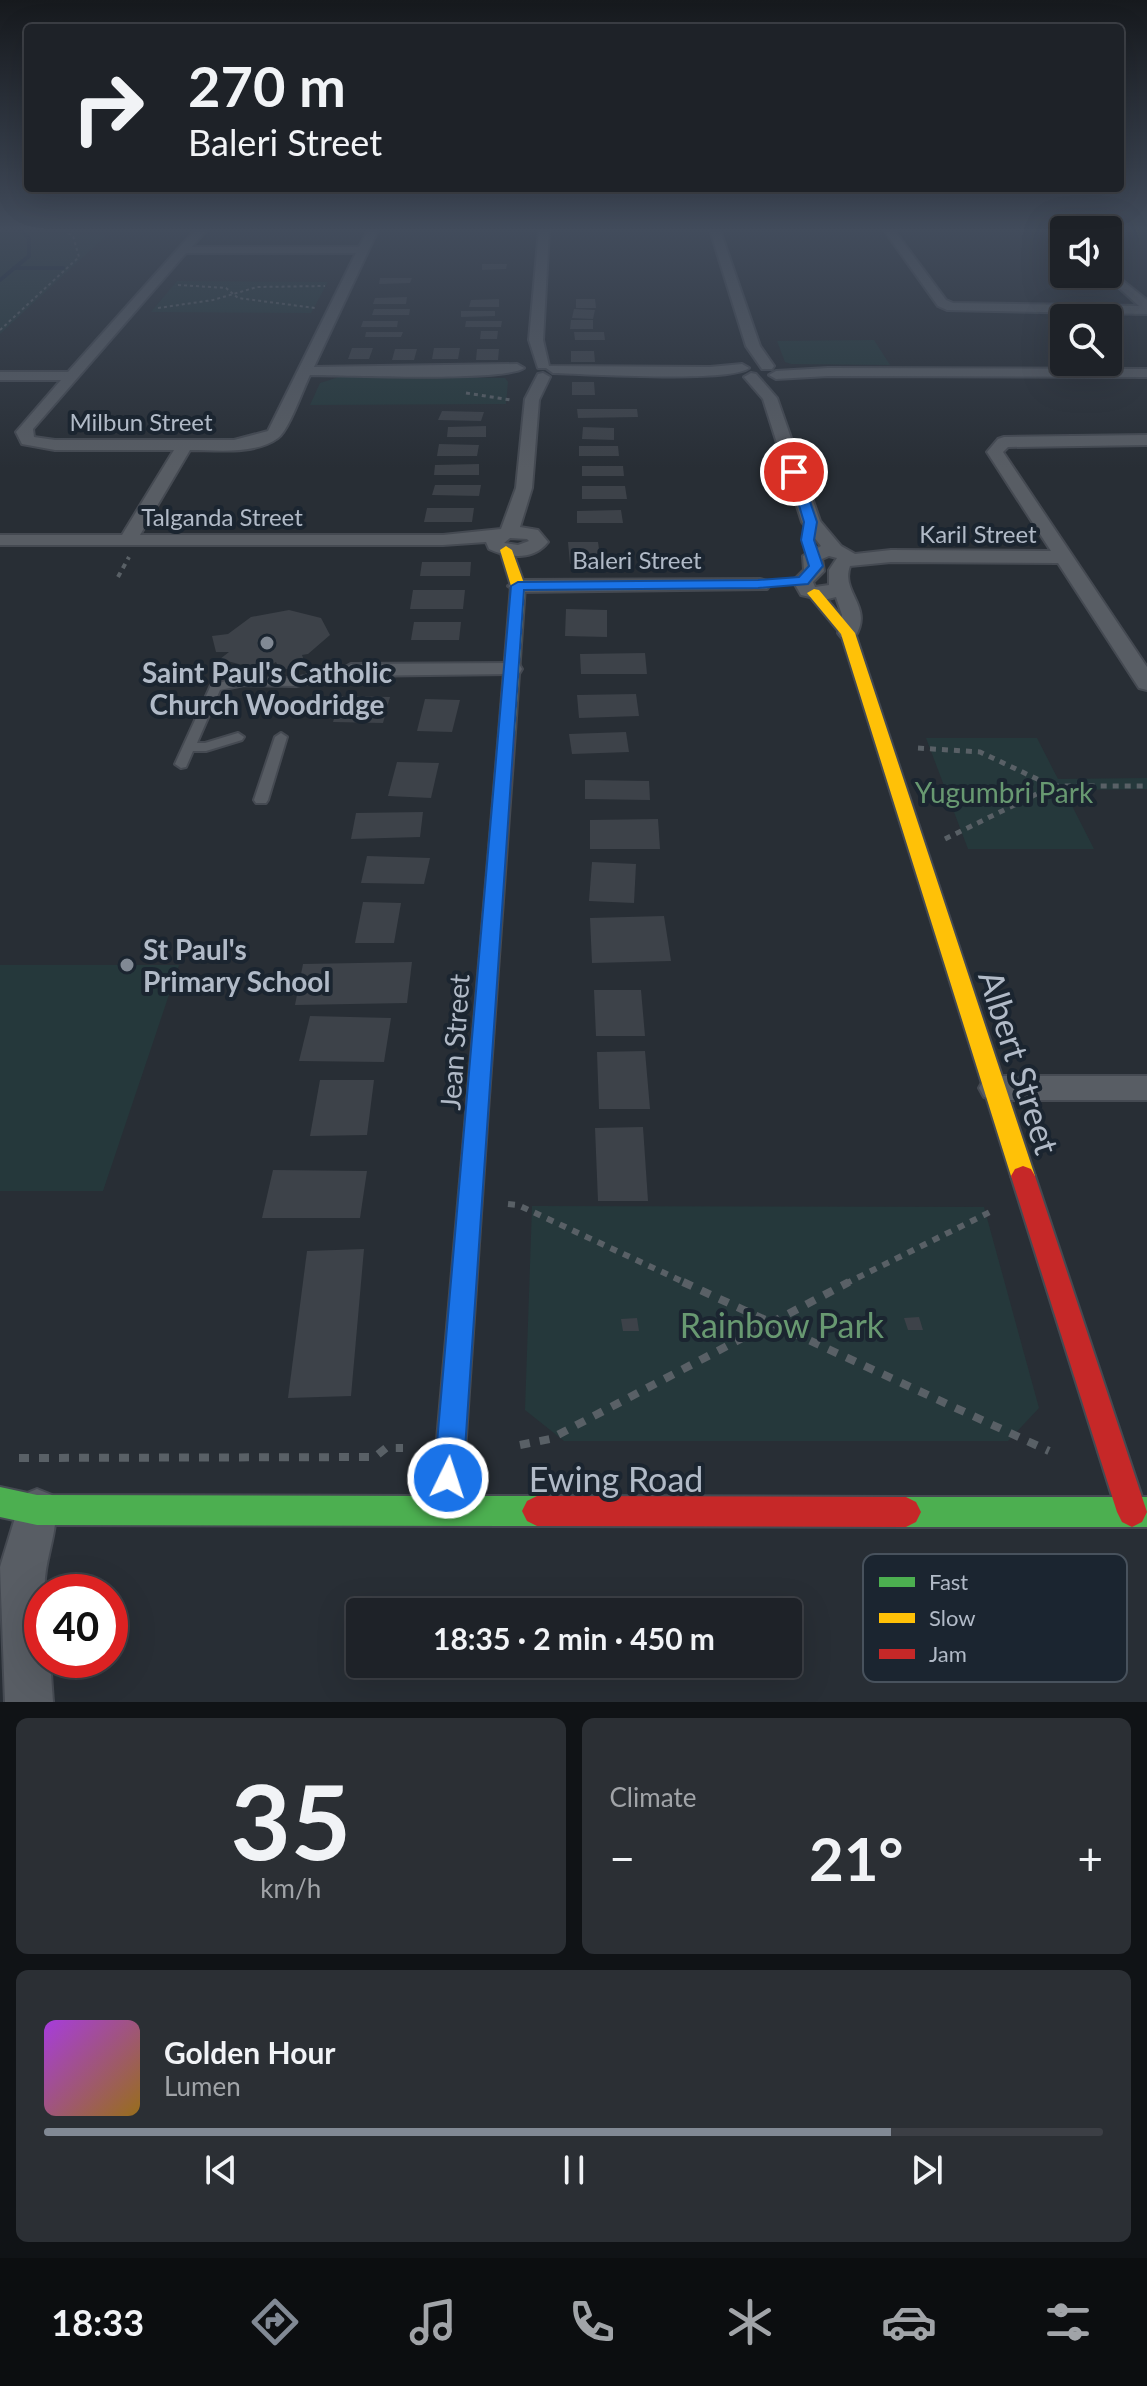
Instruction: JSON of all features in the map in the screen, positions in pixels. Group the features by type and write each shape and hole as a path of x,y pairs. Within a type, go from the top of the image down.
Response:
{"street":[{"path":"0,376 73,376 131,309"},
{"path":"335,309 306,371 1125,372 1142,378"},
{"path":"520,371 536,340 538,309"},
{"path":"741,309 753,346 773,372 770,398"},
{"path":"991,309 1050,313"},
{"path":"536,340 548,371"},
{"path":"746,372 753,346"},
{"path":"1122,369 1125,372"},
{"name":"Milbun Street","path":"73,376 27,427 25,438 43,445 184,446 259,441 274,434 306,371"},
{"name":"Jean Street","path":"520,371 526,395 532,399"},
{"name":"Jean Street","path":"446,1509 518,583 527,569 531,553 510,541 530,510 524,488 532,399 548,371"},
{"path":"746,372 770,398 811,522 842,555"},
{"path":"1147,440 1004,442 995,452 1147,683"},
{"path":"131,545 184,446"},
{"path":"811,522 807,540 814,554 814,571 808,588 829,594 839,588 838,570 842,555"},
{"name":"Talganda Street","path":"0,540 131,545 510,541"},
{"path":"814,554 842,555"},
{"name":"Karil Street","path":"842,555 1065,557"},
{"name":"Baleri Street","path":"518,583 759,584 808,588"},
{"name":"Albert Street","path":"808,588 848,633 1032,1203 1139,1512"},
{"name":"Albert Street","path":"839,588 847,596 853,620 848,633"},
{"path":"351,670 511,669"},
{"path":"995,1088 1147,1088"},
{"name":"Ewing Road","path":"12,1512 446,1509 1139,1512"},
{"path":"12,1512 21,1571 29,1702"}],"lane":[{"path":"181,764 215,688 227,682 298,682 329,671 351,670"},
{"path":"188,747 206,747 238,737"},
{"path":"261,800 281,737"}],"path":[{"path":"0,330 22,309"},
{"path":"118,577 131,545"},
{"path":"884,745 980,752 1053,786 1147,786"},
{"path":"919,852 1053,786"},
{"path":"470,1199 518,1205 1049,1451"},
{"path":"520,1445 550,1439 769,1321 1001,1207 1032,1203"},
{"path":"15,1458 375,1457 386,1448 403,1448"}],"green space":[{"path":"0,309 27,309 0,334"},
{"path":"153,309 313,309 311,313 151,312"},
{"path":"874,340 890,365 791,364 785,362 777,341"},
{"path":"342,376 505,378 508,382 506,404 310,405 320,383"},
{"name":"Yugumbri Park","path":"926,738 1037,738 1058,779 1147,778 1147,789 1064,790 1094,849 968,849"},
{"path":"0,965 179,965 103,1191 0,1191"},
{"name":"Rainbow Park","path":"532,1206 984,1207 1039,1408 1008,1441 564,1441 525,1410"}],"building":[{"path":"374,309 410,309 409,315 372,315"},
{"path":"574,309 595,310 593,319 572,318"},
{"path":"461,311 495,311 495,316 461,317"},
{"path":"571,320 593,320 593,329 570,329"},
{"path":"363,321 398,321 397,327 361,327"},
{"path":"466,321 502,321 501,327 465,327"},
{"path":"481,331 498,331 497,339 480,339"},
{"path":"366,332 403,332 401,337 365,337"},
{"path":"574,332 604,332 605,340 575,340"},
{"path":"352,348 373,348 369,359 348,359"},
{"path":"434,348 460,348 458,359 432,359"},
{"path":"395,349 417,349 414,360 392,360"},
{"path":"477,349 499,349 498,360 476,360"},
{"path":"571,351 594,351 595,362 571,362"},
{"path":"572,382 594,382 595,395 572,395"},
{"path":"577,409 637,409 638,417 578,418"},
{"path":"442,411 484,412 481,421 438,420"},
{"path":"486,426 486,437 447,437 448,427"},
{"path":"583,427 614,428 614,440 582,439"},
{"path":"439,444 479,445 477,456 437,456"},
{"path":"579,446 618,446 619,456 579,456"},
{"path":"479,464 479,475 434,475 435,465"},
{"path":"582,466 623,466 624,476 582,476"},
{"path":"435,485 481,485 479,496 432,495"},
{"path":"582,486 625,486 627,499 582,499"},
{"path":"427,508 474,508 472,522 424,522"},
{"path":"621,510 623,523 577,523 577,511"},
{"path":"568,542 598,542 601,563 570,564"},
{"path":"422,562 471,562 470,576 420,576"},
{"path":"413,590 465,590 463,609 410,609"},
{"path":"566,609 607,610 607,637 565,636"},
{"name":"Saint Paul's Catholic Church Woodridge","path":"289,610 321,618 330,635 308,654 302,655 306,666 280,670 276,662 261,670 220,659 229,652 216,652 212,636 228,634 251,617"},
{"path":"414,622 461,622 459,640 411,640"},
{"path":"645,653 647,674 581,674 580,654"},
{"path":"636,694 639,716 579,718 577,695"},
{"path":"341,696 390,697 383,723 333,722"},
{"path":"425,699 460,700 452,732 417,731"},
{"path":"626,732 629,752 572,754 569,734"},
{"path":"397,762 439,763 431,798 388,796"},
{"path":"585,780 649,781 650,800 585,799"},
{"path":"423,812 420,837 351,839 356,813"},
{"path":"658,819 660,849 590,849 590,820"},
{"path":"367,856 430,858 424,884 361,883"},
{"path":"592,862 636,864 634,903 589,901"},
{"path":"363,902 401,903 394,943 355,943"},
{"path":"664,916 671,961 592,963 590,918"},
{"path":"412,962 407,1003 295,1005 303,964"},
{"path":"594,990 641,990 645,1036 596,1036"},
{"path":"310,1016 391,1018 384,1062 299,1061"},
{"path":"645,1051 650,1109 599,1109 597,1052"},
{"path":"320,1080 374,1080 367,1135 310,1136"},
{"path":"643,1127 648,1201 598,1201 595,1128"},
{"path":"273,1170 367,1171 360,1218 262,1218"},
{"path":"364,1249 351,1396 288,1398 307,1251"},
{"path":"919,1317 923,1330 908,1330 904,1318"},
{"path":"637,1318 639,1331 623,1331 621,1319"}],"traffic: fast":[{"path":"446,1509 476,1125"},
{"path":"0,1502 37,1510 537,1511"},
{"path":"906,1512 1147,1512"}],"traffic: slow":[{"path":"506,550 518,586 507,732"},
{"path":"814,593 848,633 1023,1176"}],"traffic: jam":[{"path":"476,1125 507,732"},
{"path":"1023,1176 1132,1512"},
{"path":"537,1511 906,1512"}],"place":[{"name":"Saint Paul's Catholic Church Woodridge","path":"267,643"},
{"name":"St Paul's Primary School","path":"127,965"}],"route":[{"path":"448,1478 518,586 803,581 814,571 816,563 807,540 811,522 794,472"}]}
